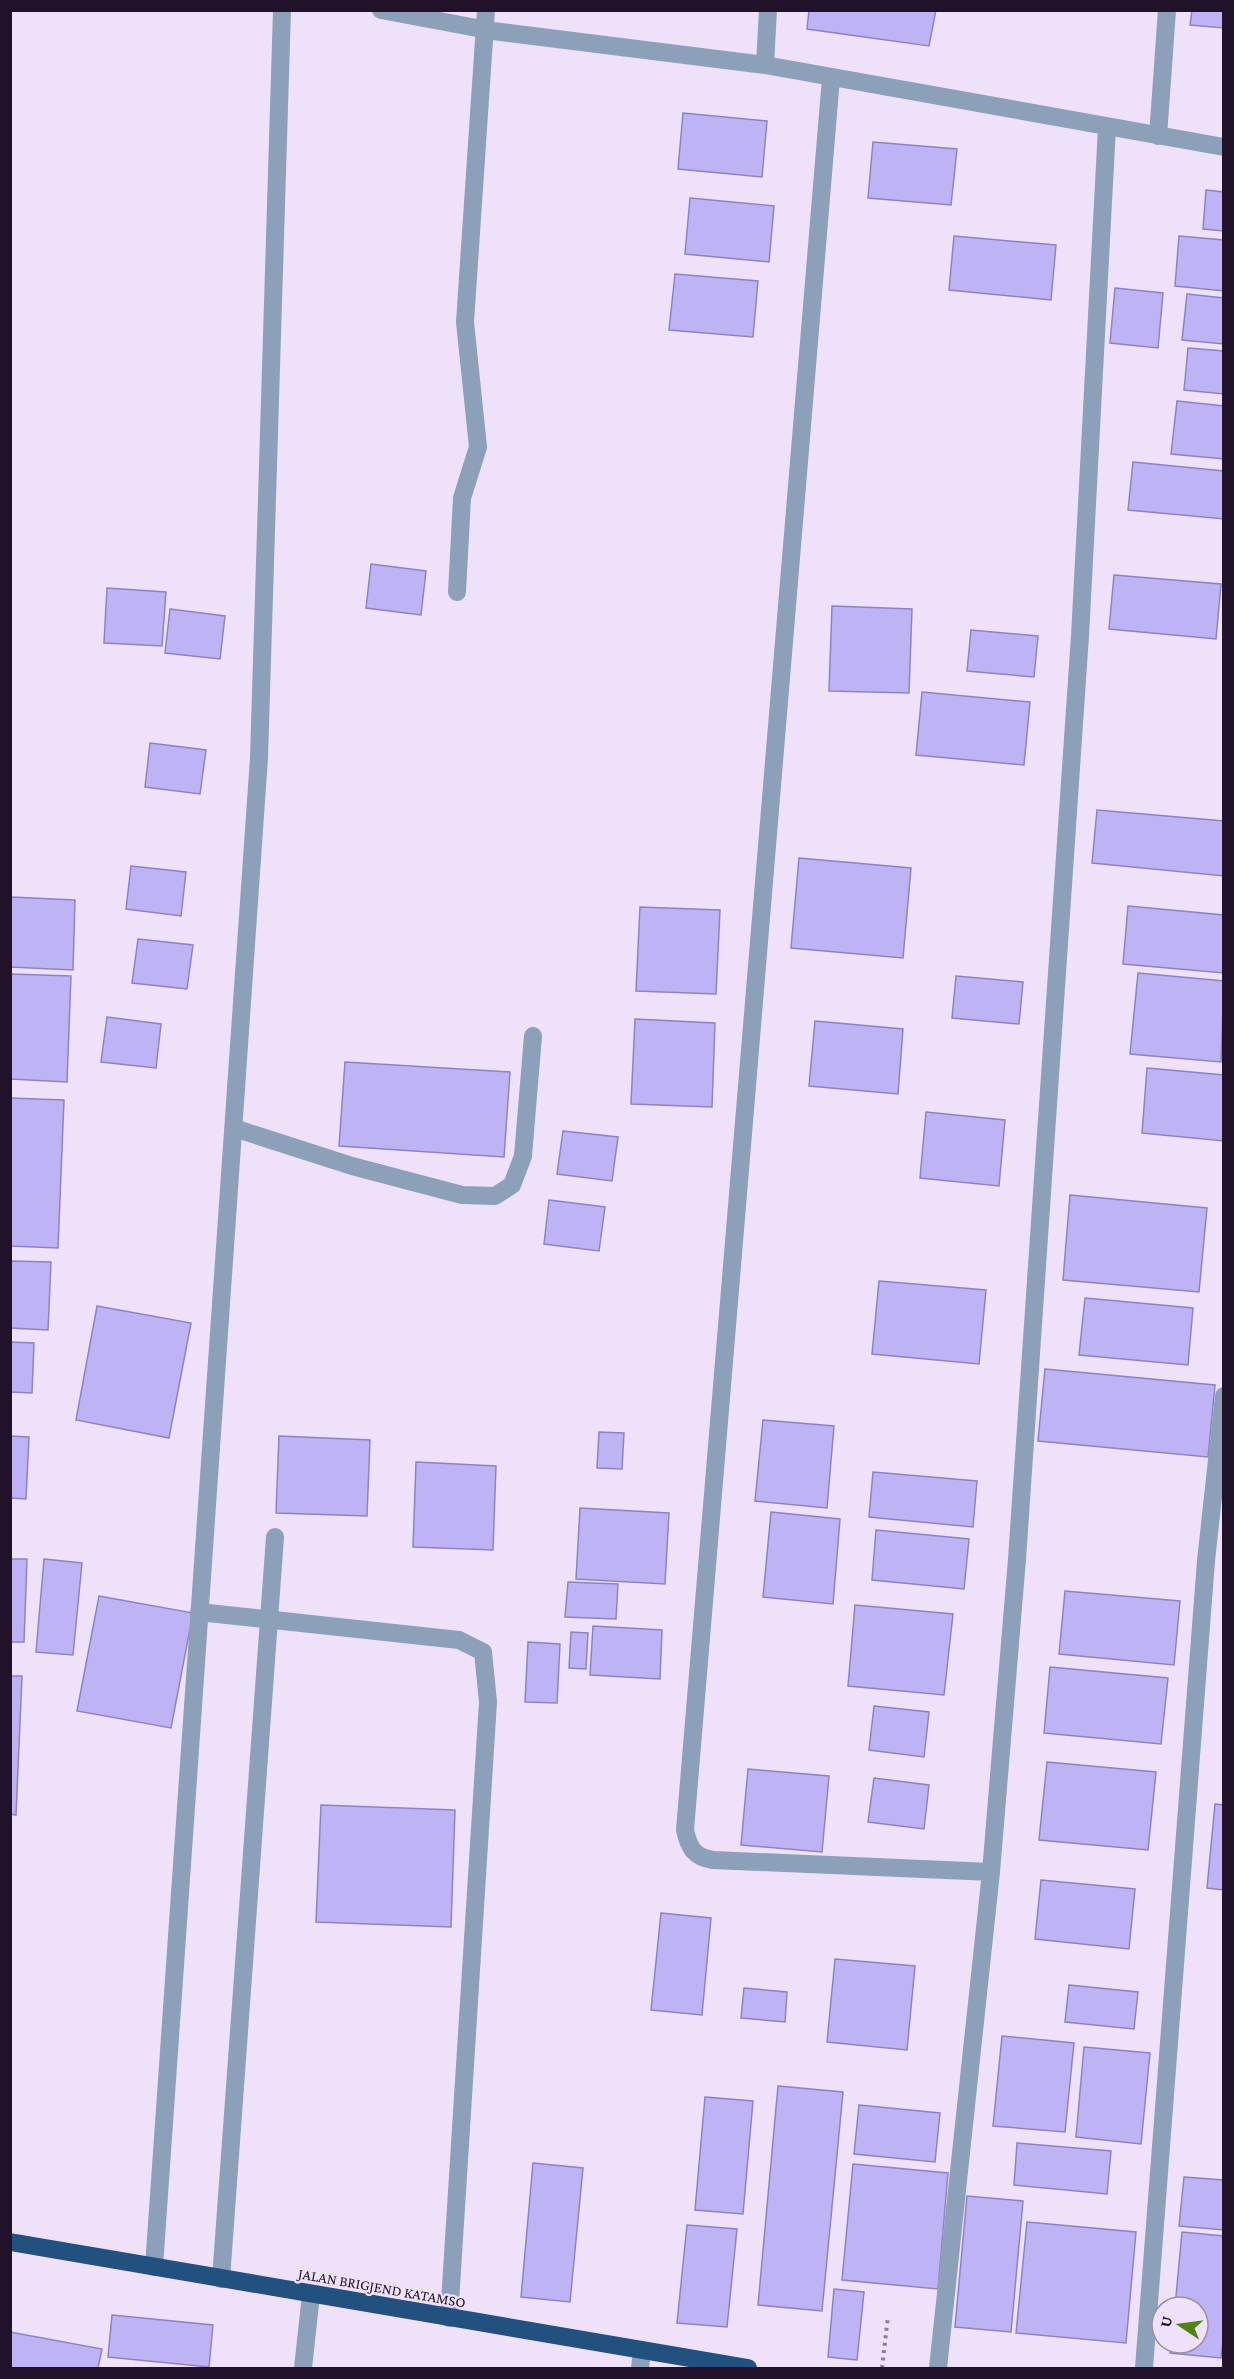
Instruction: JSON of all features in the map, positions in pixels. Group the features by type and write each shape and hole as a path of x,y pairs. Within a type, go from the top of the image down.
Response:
{"highway":[{"name":"JALAN BRIGJEND KATAMSO","path":"10,2242 449,2318 640,2360 748,2368"}],"street":[{"path":"154,2267 259,758 282,10"},
{"path":"381,10 485,30 765,64 831,78 1224,147"},
{"path":"457,592 462,498 478,447 465,322 486,10"},
{"path":"765,64 768,10"},
{"path":"1158,136 1167,10"},
{"path":"831,78 686,1830 688,1842 694,1854 702,1859 991,1872"},
{"path":"938,2368 991,1872 1018,1547 1080,636 1107,127"},
{"path":"234,1128 352,1166 462,1195 495,1196 512,1185 523,1156 533,1036"},
{"path":"1144,2368 1206,1561 1224,1396"},
{"path":"220,2279 275,1536"},
{"path":"200,1612 459,1640 483,1652 488,1702 449,2318"},
{"path":"303,2368 311,2295"}],"path":[{"path":"882,2368 888,2316"}],"building":[{"path":"809,10 936,10 929,46 807,29"},
{"path":"1192,10 1224,10 1224,28 1190,25"},
{"path":"683,113 767,121 762,177 678,169"},
{"path":"873,142 957,149 951,205 868,198"},
{"path":"1206,190 1224,192 1224,231 1203,229"},
{"path":"690,198 774,206 769,262 685,254"},
{"path":"954,236 1056,245 1051,300 949,290"},
{"path":"1179,236 1224,240 1224,291 1175,286"},
{"path":"675,274 758,281 753,337 669,330"},
{"path":"1115,288 1163,293 1158,348 1110,343"},
{"path":"1187,294 1224,298 1224,344 1182,340"},
{"path":"1188,348 1224,351 1224,394 1184,390"},
{"path":"1177,401 1224,406 1224,459 1171,454"},
{"path":"1133,462 1224,471 1224,519 1128,510"},
{"path":"371,564 426,571 421,615 366,608"},
{"path":"1114,575 1221,584 1216,639 1109,629"},
{"path":"107,588 166,592 162,646 104,643"},
{"path":"832,606 912,609 909,693 829,691"},
{"path":"170,609 225,616 220,659 165,653"},
{"path":"971,630 1038,636 1034,677 967,671"},
{"path":"922,692 1030,702 1024,765 916,755"},
{"path":"150,743 206,750 200,794 145,787"},
{"path":"1097,810 1224,821 1224,876 1092,863"},
{"path":"799,858 911,868 903,958 791,948"},
{"path":"131,866 186,872 181,916 126,909"},
{"path":"11,897 75,900 73,970 10,967"},
{"path":"1128,906 1224,915 1224,973 1123,964"},
{"path":"640,907 720,910 716,994 636,991"},
{"path":"138,939 193,945 187,989 132,983"},
{"path":"1138,973 1224,981 1221,1062 1130,1054"},
{"path":"10,974 71,976 67,1082 10,1079"},
{"path":"956,976 1023,982 1019,1024 952,1018"},
{"path":"107,1017 161,1024 156,1068 101,1062"},
{"path":"635,1019 715,1023 712,1107 631,1104"},
{"path":"815,1021 903,1029 898,1094 809,1086"},
{"path":"345,1062 510,1072 504,1157 339,1146"},
{"path":"1147,1068 1224,1075 1224,1141 1142,1133"},
{"path":"10,1098 64,1100 58,1248 10,1246"},
{"path":"926,1112 1005,1120 999,1186 920,1178"},
{"path":"563,1131 618,1137 612,1181 557,1174"},
{"path":"1070,1195 1207,1208 1199,1292 1063,1280"},
{"path":"549,1200 605,1207 599,1251 544,1244"},
{"path":"10,1261 51,1262 48,1330 10,1328"},
{"path":"879,1281 986,1290 979,1364 872,1354"},
{"path":"1085,1298 1193,1308 1188,1365 1079,1355"},
{"path":"97,1306 191,1323 169,1438 76,1420"},
{"path":"10,1342 34,1343 32,1393 10,1392"},
{"path":"1045,1369 1215,1385 1208,1457 1038,1441"},
{"path":"763,1420 834,1426 827,1508 755,1501"},
{"path":"599,1432 624,1433 622,1469 597,1468"},
{"path":"10,1436 29,1437 26,1499 10,1498"},
{"path":"279,1436 370,1440 367,1516 276,1513"},
{"path":"416,1462 496,1466 493,1550 413,1547"},
{"path":"873,1472 977,1481 973,1527 869,1517"},
{"path":"580,1508 669,1513 665,1584 576,1579"},
{"path":"771,1512 840,1519 833,1604 763,1597"},
{"path":"876,1530 969,1539 964,1589 872,1580"},
{"path":"10,1559 27,1559 24,1642 10,1642"},
{"path":"44,1559 82,1563 73,1655 36,1652"},
{"path":"568,1582 618,1584 616,1619 565,1617"},
{"path":"1065,1591 1180,1601 1174,1665 1059,1654"},
{"path":"99,1596 193,1613 171,1728 77,1711"},
{"path":"855,1605 953,1614 944,1695 848,1686"},
{"path":"593,1626 662,1630 660,1679 590,1675"},
{"path":"571,1632 588,1633 586,1669 569,1668"},
{"path":"528,1642 560,1644 557,1703 525,1702"},
{"path":"1050,1667 1168,1678 1161,1744 1044,1733"},
{"path":"10,1676 22,1676 16,1815 10,1814"},
{"path":"874,1706 929,1712 924,1757 869,1750"},
{"path":"1047,1762 1156,1772 1148,1850 1039,1840"},
{"path":"748,1769 829,1776 822,1852 741,1845"},
{"path":"874,1778 929,1785 924,1829 868,1822"},
{"path":"1215,1804 1224,1805 1224,1890 1207,1888"},
{"path":"321,1805 455,1810 451,1927 316,1922"},
{"path":"1041,1880 1135,1889 1129,1949 1035,1939"},
{"path":"661,1913 711,1918 702,2015 651,2010"},
{"path":"835,1959 915,1966 907,2050 827,2042"},
{"path":"1069,1985 1138,1992 1134,2029 1065,2022"},
{"path":"744,1988 787,1992 785,2022 741,2018"},
{"path":"1002,2036 1074,2043 1065,2132 993,2126"},
{"path":"1084,2047 1150,2053 1141,2144 1076,2137"},
{"path":"778,2086 843,2092 822,2311 758,2305"},
{"path":"705,2097 753,2101 743,2214 695,2210"},
{"path":"859,2105 940,2113 935,2162 854,2154"},
{"path":"1017,2143 1111,2151 1107,2194 1014,2185"},
{"path":"533,2163 583,2168 570,2302 521,2297"},
{"path":"853,2164 948,2173 938,2289 842,2280"},
{"path":"1184,2177 1224,2180 1224,2230 1179,2226"},
{"path":"967,2196 1023,2201 1011,2332 955,2327"},
{"path":"1027,2222 1136,2232 1126,2343 1016,2333"},
{"path":"687,2225 737,2229 727,2327 677,2323"},
{"path":"1182,2232 1224,2236 1224,2331 1221,2358 1190,2355 1210,2355 1210,2295 1176,2295"},
{"path":"834,2289 864,2292 857,2360 828,2357"},
{"path":"112,2315 213,2325 209,2367 108,2357"},
{"path":"10,2332 102,2349 98,2368 10,2368"}]}
